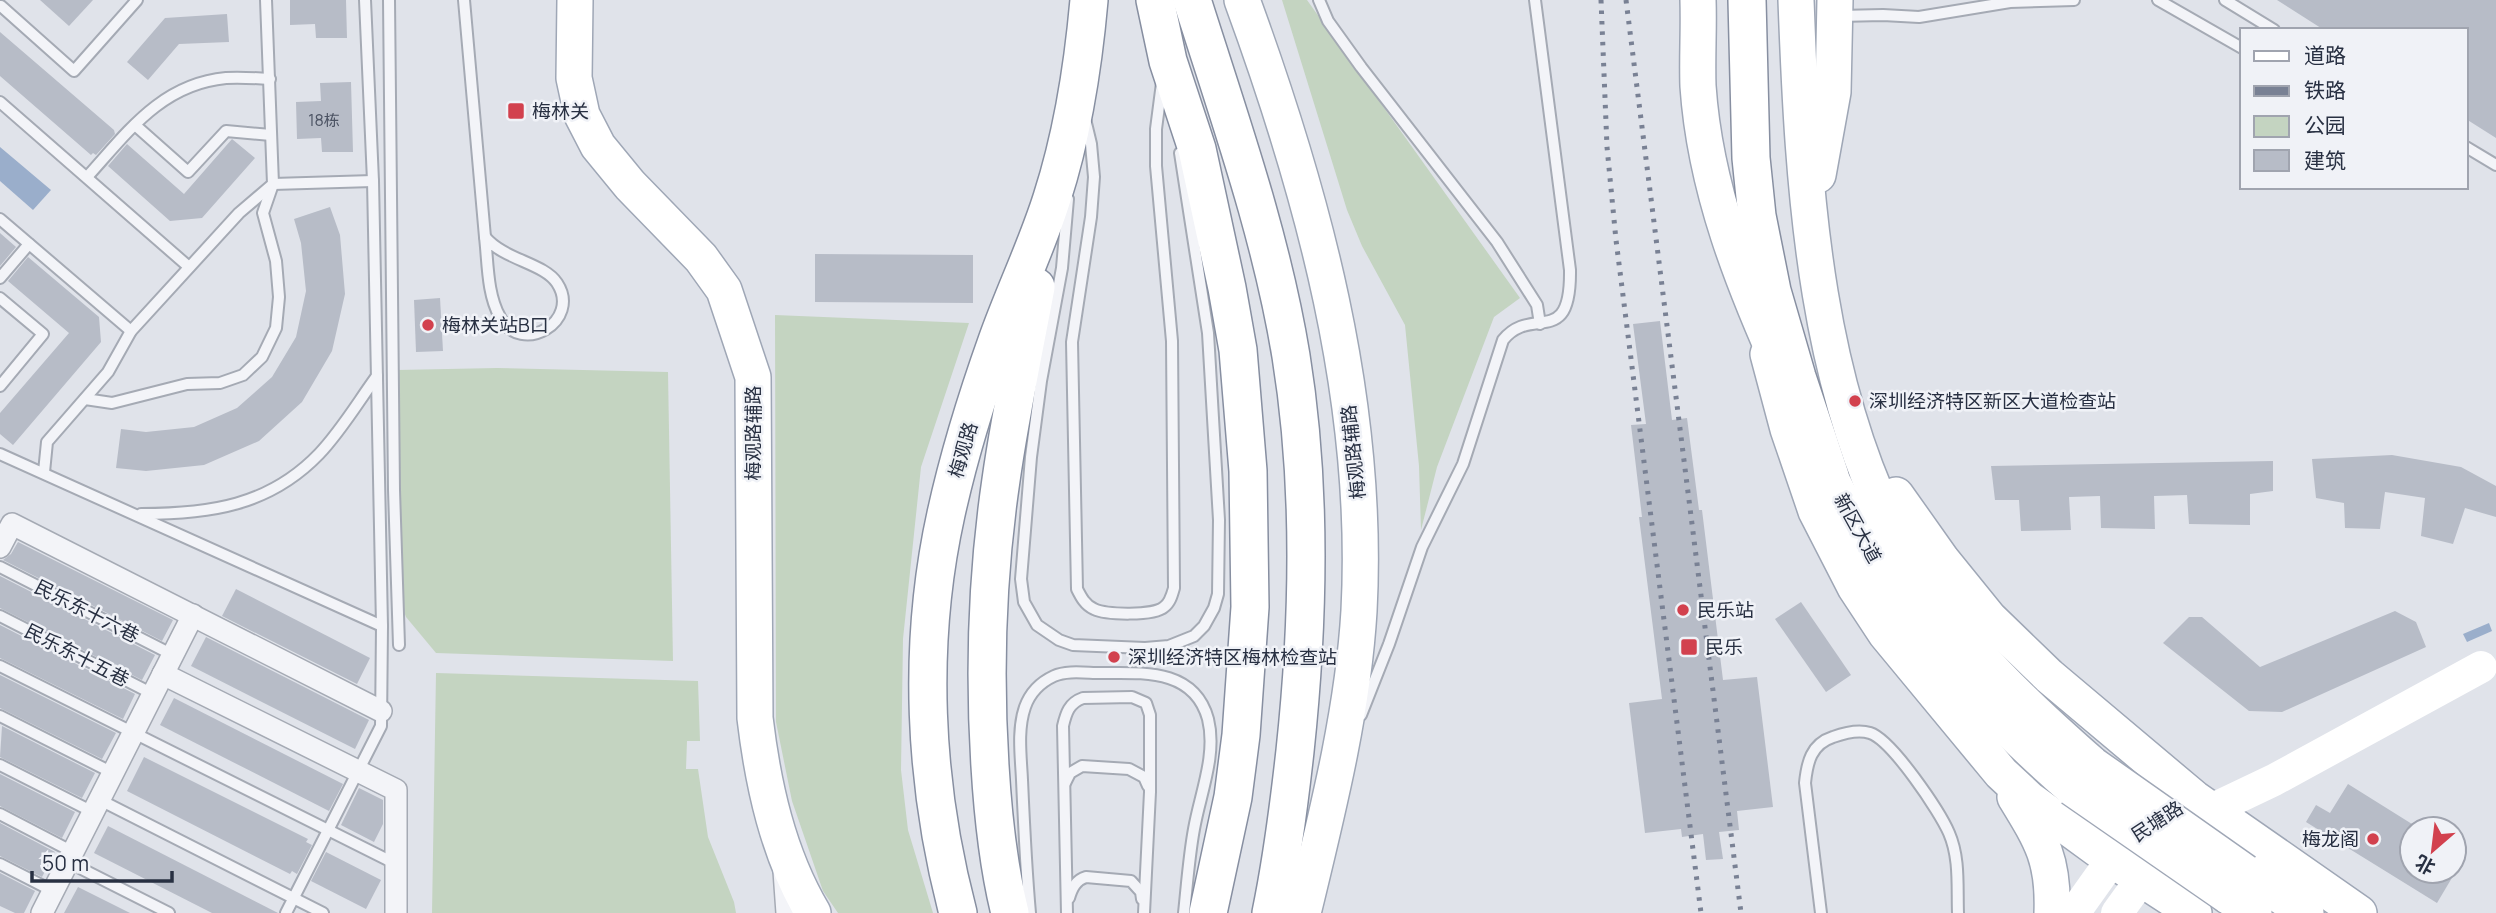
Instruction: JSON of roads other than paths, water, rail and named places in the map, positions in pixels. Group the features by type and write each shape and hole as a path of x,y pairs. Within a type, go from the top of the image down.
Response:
{"highway":[{"name":"梅观路","path":"958,913 941,837 929,740 929,630 936,570 958,463 997,340 1064,187 1066,152 1079,92 1089,0"},
{"path":"1155,0 1168,61 1197,149 1227,288 1238,350 1248,471 1250,607 1241,735 1233,797 1208,913"},
{"path":"1192,0 1246,168 1280,305 1299,415 1306,594 1302,686 1283,847 1271,913"},
{"path":"1747,0 1751,158 1757,216 1772,291 1830,476"},
{"path":"1010,913 996,836 988,741 989,600 1001,481 1064,187"}],"main road":[{"name":"梅观路辅路","path":"575,0 574,78 582,116 597,146 630,185 701,258 724,290 753,377 755,718 760,766 783,848 800,891 813,913"},
{"name":"梅观路辅路","path":"1242,0 1273,83 1309,205 1337,333 1353,440 1359,523 1359,611 1355,657 1337,760 1303,913"},
{"name":"新区大道","path":"1698,0 1698,85 1705,142 1733,252 1758,317 1830,476 1855,526 1923,633 1969,689 2027,749 2082,777 2242,894 2306,913"},
{"name":"新区大道","path":"1796,0 1802,141 1811,220 1820,290 1843,401 1889,523 1915,571 1950,621 2040,719 2082,777"},
{"path":"1811,220 1833,92 1836,8"},
{"path":"1758,317 1800,470 1816,511 1836,551 1886,634 2001,773 2030,800 2111,859 2194,913"},
{"path":"1843,401 1873,460 1942,560 1990,618 2049,677 2202,804 2359,913"},
{"name":"民塘路","path":"2074,913 2126,840 2147,824 2273,780 2481,667"},
{"path":"2001,773 2043,845 2053,884 2052,913"},
{"name":"民塘路","path":"2117,913 2140,878 2202,804"}],"street":[{"path":"0,547 12,524 381,710"},
{"path":"42,913 193,615"},
{"path":"163,674 396,790 396,913"},
{"path":"783,848 787,913"}],"lane":[{"path":"6,0 0,6 74,71 137,0"},
{"path":"85,399 112,403 187,384 220,383 243,375 262,357 276,328 279,297 276,261 263,213 273,184 266,0"},
{"path":"286,913 381,726 382,626 373,181 365,0"},
{"path":"389,0 390,260 398,645"},
{"path":"464,0 485,237 490,289 500,318 507,327 516,333 527,335 549,330 562,312 561,290 555,280 547,273 494,248 485,237"},
{"path":"1319,0 1328,21 1361,68 1497,242 1537,305 1540,324"},
{"path":"1337,760 1373,687 1422,547 1463,464 1503,340 1511,331 1524,325 1553,322 1562,313 1568,300 1570,279 1535,0"},
{"path":"1687,0 1698,85"},
{"path":"1836,8 1919,17 2010,2 2074,0"},
{"path":"2158,0 2240,47"},
{"path":"2225,0 2271,28"},
{"path":"1079,92 1091,144 1094,177 1091,216 1072,342 1077,589 1083,601 1093,609 1105,613 1153,612 1163,609 1170,601 1174,588 1172,341 1156,166 1159,97 1168,61"},
{"path":"1168,61 1177,130"},
{"path":"87,177 148,111 175,93 225,78 270,79"},
{"path":"0,102 190,267"},
{"path":"135,125 188,172 226,131 271,135"},
{"path":"1064,187 1062,268 1041,381 1031,457 1021,579 1024,602 1037,625 1059,640 1073,645 1145,648 1169,646 1182,642 1204,626 1218,594 1219,520 1208,333 1179,143"},
{"path":"2468,148 2496,165"},
{"path":"44,471 47,442 108,372 131,331 239,213 273,184 373,181"},
{"path":"0,219 131,331"},
{"path":"0,278 29,244"},
{"path":"0,298 43,334 0,386"},
{"path":"138,514 199,512 247,501 269,492 298,474 321,452 377,376"},
{"path":"0,454 44,471 382,626"},
{"name":"民乐东十六巷","path":"0,567 173,655"},
{"name":"民乐东十五巷","path":"0,617 153,694"},
{"path":"0,666 396,864"},
{"path":"1030,913 1022,774 1022,721 1026,706 1033,692 1056,675 1145,673 1166,676 1188,688 1207,717 1210,751 1194,830 1184,913"},
{"path":"1067,907 1063,726 1069,707 1075,700 1132,697 1140,699 1149,708 1150,792 1144,911"},
{"path":"0,716 113,773"},
{"path":"1821,913 1805,783 1807,762 1816,747 1828,738 1855,731 1871,733 1884,742 1907,767 1949,832 1955,853 1958,913"},
{"path":"0,765 97,806 323,913"},
{"path":"1065,784 1070,773 1082,766 1129,769 1144,777 1150,792"},
{"path":"0,814 169,913"},
{"path":"0,864 53,891"},
{"path":"1067,907 1074,884 1086,877 1124,879 1137,886 1141,892 1144,911"}],"water":[{"path":"0,147 51,190 33,210 0,181"},
{"path":"2489,623 2492,631 2467,642 2463,634"}],"railway":[{"path":"1601,0 1607,147 1616,240 1701,913"},
{"path":"1626,0 1741,913"}],"place":[{"name":"梅林关","path":"516,111"},
{"name":"梅林关站B口","path":"428,325"},
{"name":"深圳经济特区新区大道检查站","path":"1855,401"},
{"name":"民乐站","path":"1683,610"},
{"name":"民乐","path":"1689,647"},
{"name":"深圳经济特区梅林检查站","path":"1114,657"},
{"name":"梅龙阁","path":"2373,839"}]}
